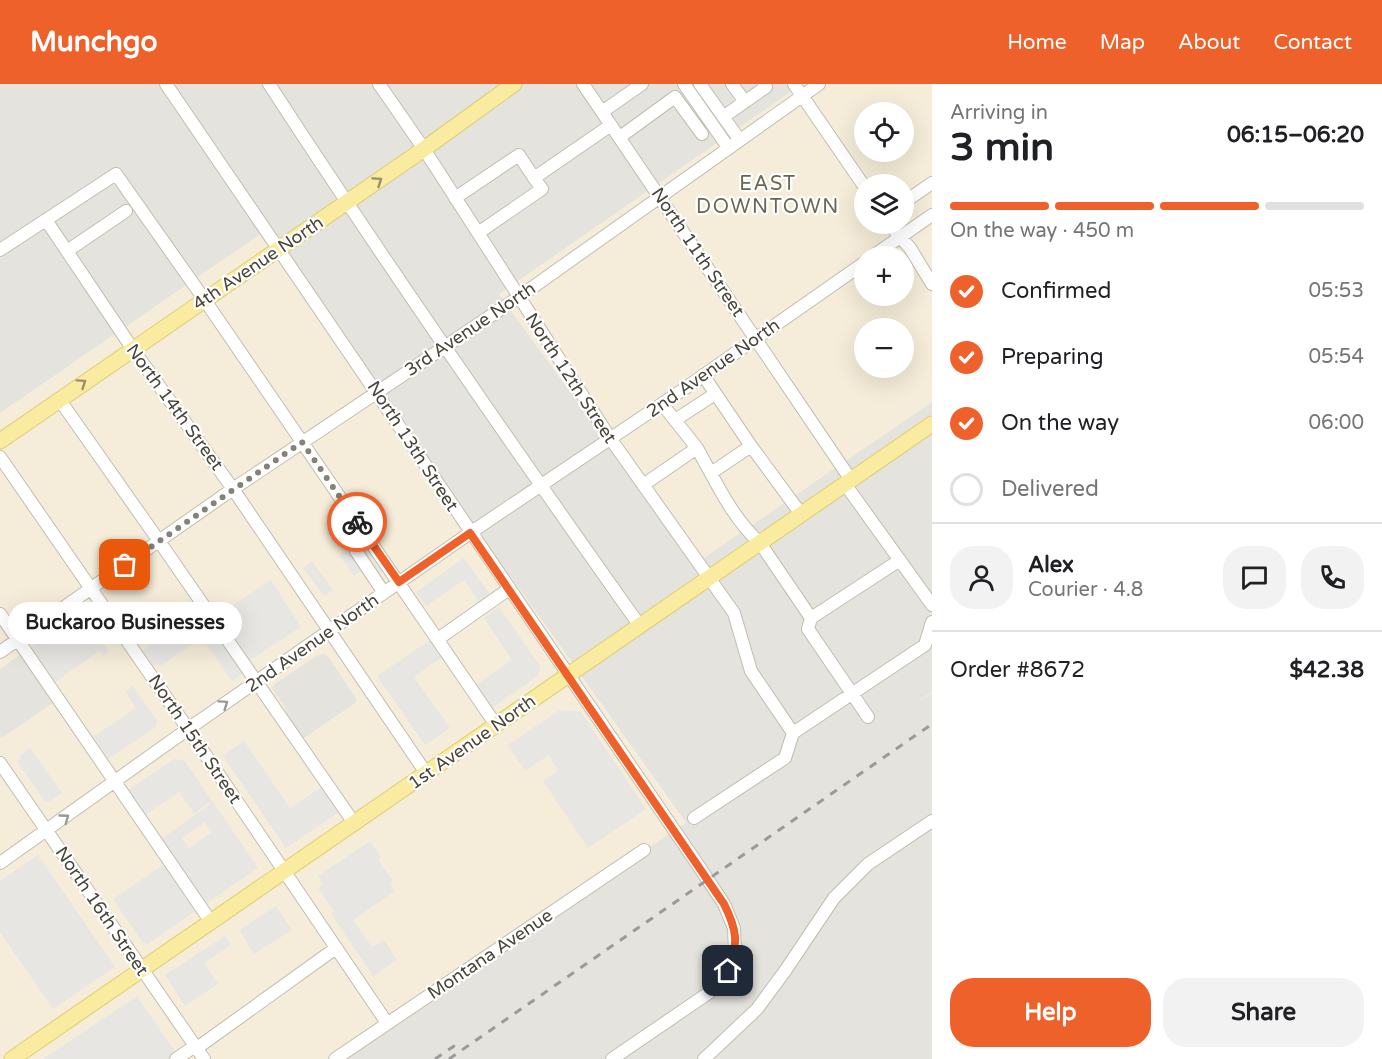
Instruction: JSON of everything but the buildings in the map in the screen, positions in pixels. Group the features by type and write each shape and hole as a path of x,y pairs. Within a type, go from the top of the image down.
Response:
{"main road":[{"name":"4th Avenue North","path":"0,441 424,149 514,84"},
{"name":"1st Avenue North","path":"12,1059 932,424"}],"street":[{"name":"North 13th Street","path":"166,84 724,904 734,928 735,951 728,971 710,992 612,1059"},
{"path":"269,84 346,203 640,626"},
{"name":"North 12th Street","path":"379,84 456,198 610,438 734,614 751,670 793,733"},
{"name":"North 11th Street","path":"583,84 756,338 900,561 932,605"},
{"path":"602,112 642,84"},
{"path":"684,84 728,147"},
{"path":"700,84 739,139"},
{"path":"732,84 745,102"},
{"path":"723,117 766,87 764,84"},
{"path":"794,84 856,174"},
{"name":"3rd Avenue North","path":"0,652 233,489 519,297 819,84"},
{"path":"620,137 675,97 702,134"},
{"path":"534,178 611,124"},
{"path":"456,198 519,155 542,189 478,232"},
{"path":"0,250 116,174 496,725"},
{"path":"914,195 932,183"},
{"path":"67,250 126,211"},
{"path":"888,246 932,216"},
{"name":"North 14th Street","path":"46,220 426,773"},
{"path":"898,234 932,284"},
{"name":"2nd Avenue North","path":"0,863 399,582 662,404 854,270"},
{"path":"703,375 801,514"},
{"path":"675,420 715,394"},
{"path":"59,399 354,823"},
{"path":"662,404 696,448 749,533 760,543 811,618"},
{"path":"711,473 751,446"},
{"path":"643,485 696,448"},
{"name":"North 15th Street","path":"0,457 387,1023"},
{"path":"356,551 384,593"},
{"path":"868,717 808,629 811,618 900,561"},
{"path":"438,639 509,589"},
{"path":"0,614 210,922"},
{"path":"694,818 785,758 793,733 924,645 932,622"},
{"name":"North 16th Street","path":"0,763 204,1059"},
{"path":"704,1059 757,1009 785,972 834,898 868,864 932,821"},
{"name":"Montana Avenue","path":"335,1059 644,850"},
{"path":"176,1059 336,948"}],"shaded area":[{"path":"0,84 802,84 499,294 695,564 932,402 932,692 917,702 932,693 932,1059 333,1059 686,823 265,231 0,413"},
{"path":"793,84 932,84 932,408 700,572 499,294"},
{"path":"265,231 686,824 331,1059 0,1059 0,413"},
{"path":"361,539 384,571 369,582 360,571 354,576 339,555"},
{"path":"464,558 491,596 480,603 464,580 426,606 416,592"},
{"path":"312,561 333,590 324,596 303,568"},
{"path":"271,580 301,627 249,661 218,615"},
{"path":"499,607 540,666 538,676 492,708 476,685 512,660 484,618"},
{"path":"203,610 246,672 232,681 202,638 160,666 158,663 154,666 143,650"},
{"path":"72,619 88,622 109,652 103,656 99,651 54,683 29,649"},
{"path":"430,640 442,657 414,677 450,728 425,745 377,676"},
{"path":"324,654 330,659 356,699 355,703 301,740 287,718 285,707 272,688 318,655"},
{"path":"20,655 53,703 2,738 0,736 0,669"},
{"path":"133,686 157,721 156,727 108,759 93,737 136,708 125,691"},
{"path":"560,710 581,712 646,809 588,848 543,781 558,771 549,755 525,771 508,745"},
{"path":"244,741 290,808 323,786 341,811 286,848 223,756"},
{"path":"30,748 62,793 50,801 45,802 17,761 21,759 19,756"},
{"path":"174,759 185,761 212,801 194,813 179,792 145,815 128,790"},
{"path":"213,802 258,868 204,905 161,839","holes":["205,822 212,832 189,848 182,838"]},
{"path":"370,841 381,857 378,860 393,881 390,883 395,891 353,920 372,947 384,940 397,960 373,976 331,914 334,911 318,888 323,884 318,876"},
{"path":"38,855 115,967 53,1009 0,932 0,881"},
{"path":"166,863 198,909 148,944 142,942 113,899"},
{"path":"276,906 292,930 254,954 239,930"},
{"path":"225,936 231,945 204,963 218,984 185,1006 165,975"},
{"path":"137,996 180,1059 43,1059"}],"railway":[{"path":"449,1059 932,724"},
{"path":"435,1059 457,1044"}],"way so far":[{"path":"125,565 302,442 357,522"}],"place":[{"name":"Buckaroo Businesses","path":"125,565"}],"district":[{"name":"EAST DOWNTOWN","path":"768,196"}],"route":[{"path":"357,522 399,582 470,533 724,904 736,939 735,951 728,971"}]}
